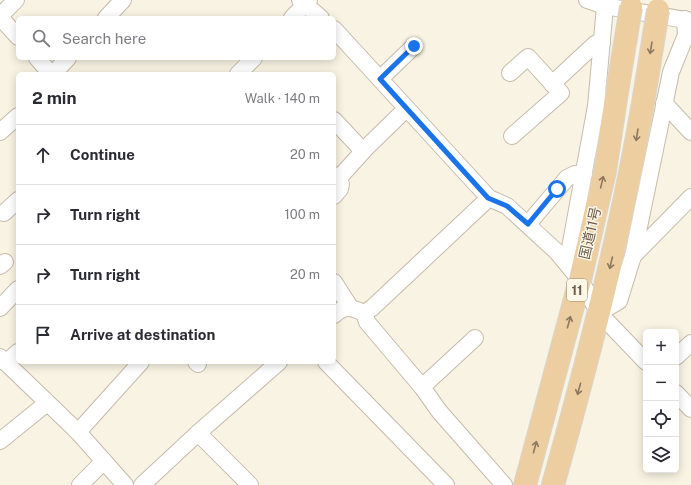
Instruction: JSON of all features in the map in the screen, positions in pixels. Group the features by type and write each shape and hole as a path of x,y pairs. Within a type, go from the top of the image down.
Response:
{"highway":[{"name":"国道11号","path":"526,485 580,280 605,171 632,4"},
{"name":"国道11号","path":"553,485 599,313 631,172 658,5"}],"street":[{"path":"16,0 1,13 16,34"},
{"path":"108,16 123,0"},
{"path":"587,0 689,27 671,72 633,256 619,301 599,313"},
{"path":"293,16 304,1 319,16"},
{"path":"580,280 570,248 596,106 602,43 601,3"},
{"path":"336,31 488,198 507,206 557,252 580,280 599,313 643,359"},
{"path":"552,84 595,44 602,43"},
{"path":"380,79 414,46"},
{"path":"510,73 528,57 561,93 512,136"},
{"path":"39,60 50,72"},
{"path":"54,72 66,60"},
{"path":"240,72 252,60"},
{"path":"664,103 691,132"},
{"path":"336,194 340,189 340,184 336,177 406,109"},
{"path":"0,132 16,118"},
{"path":"336,122 363,151"},
{"path":"528,224 567,178 575,174 584,174"},
{"path":"633,256 691,197"},
{"path":"336,314 344,308 357,310 372,308 386,297 488,198"},
{"path":"6,215 16,202"},
{"path":"336,284 422,388 439,411 504,485"},
{"path":"0,308 16,291"},
{"path":"422,388 474,338"},
{"path":"679,354 691,343"},
{"path":"16,353 3,360 78,432 125,485"},
{"path":"78,432 133,364"},
{"path":"142,485 198,433 277,364"},
{"path":"328,364 446,485"},
{"path":"679,396 691,409"},
{"path":"0,441 47,403"},
{"path":"198,433 250,485"},
{"path":"80,485 104,461"}],"route":[{"path":"414,46 380,79 488,198 507,206 528,224 557,189"}]}
